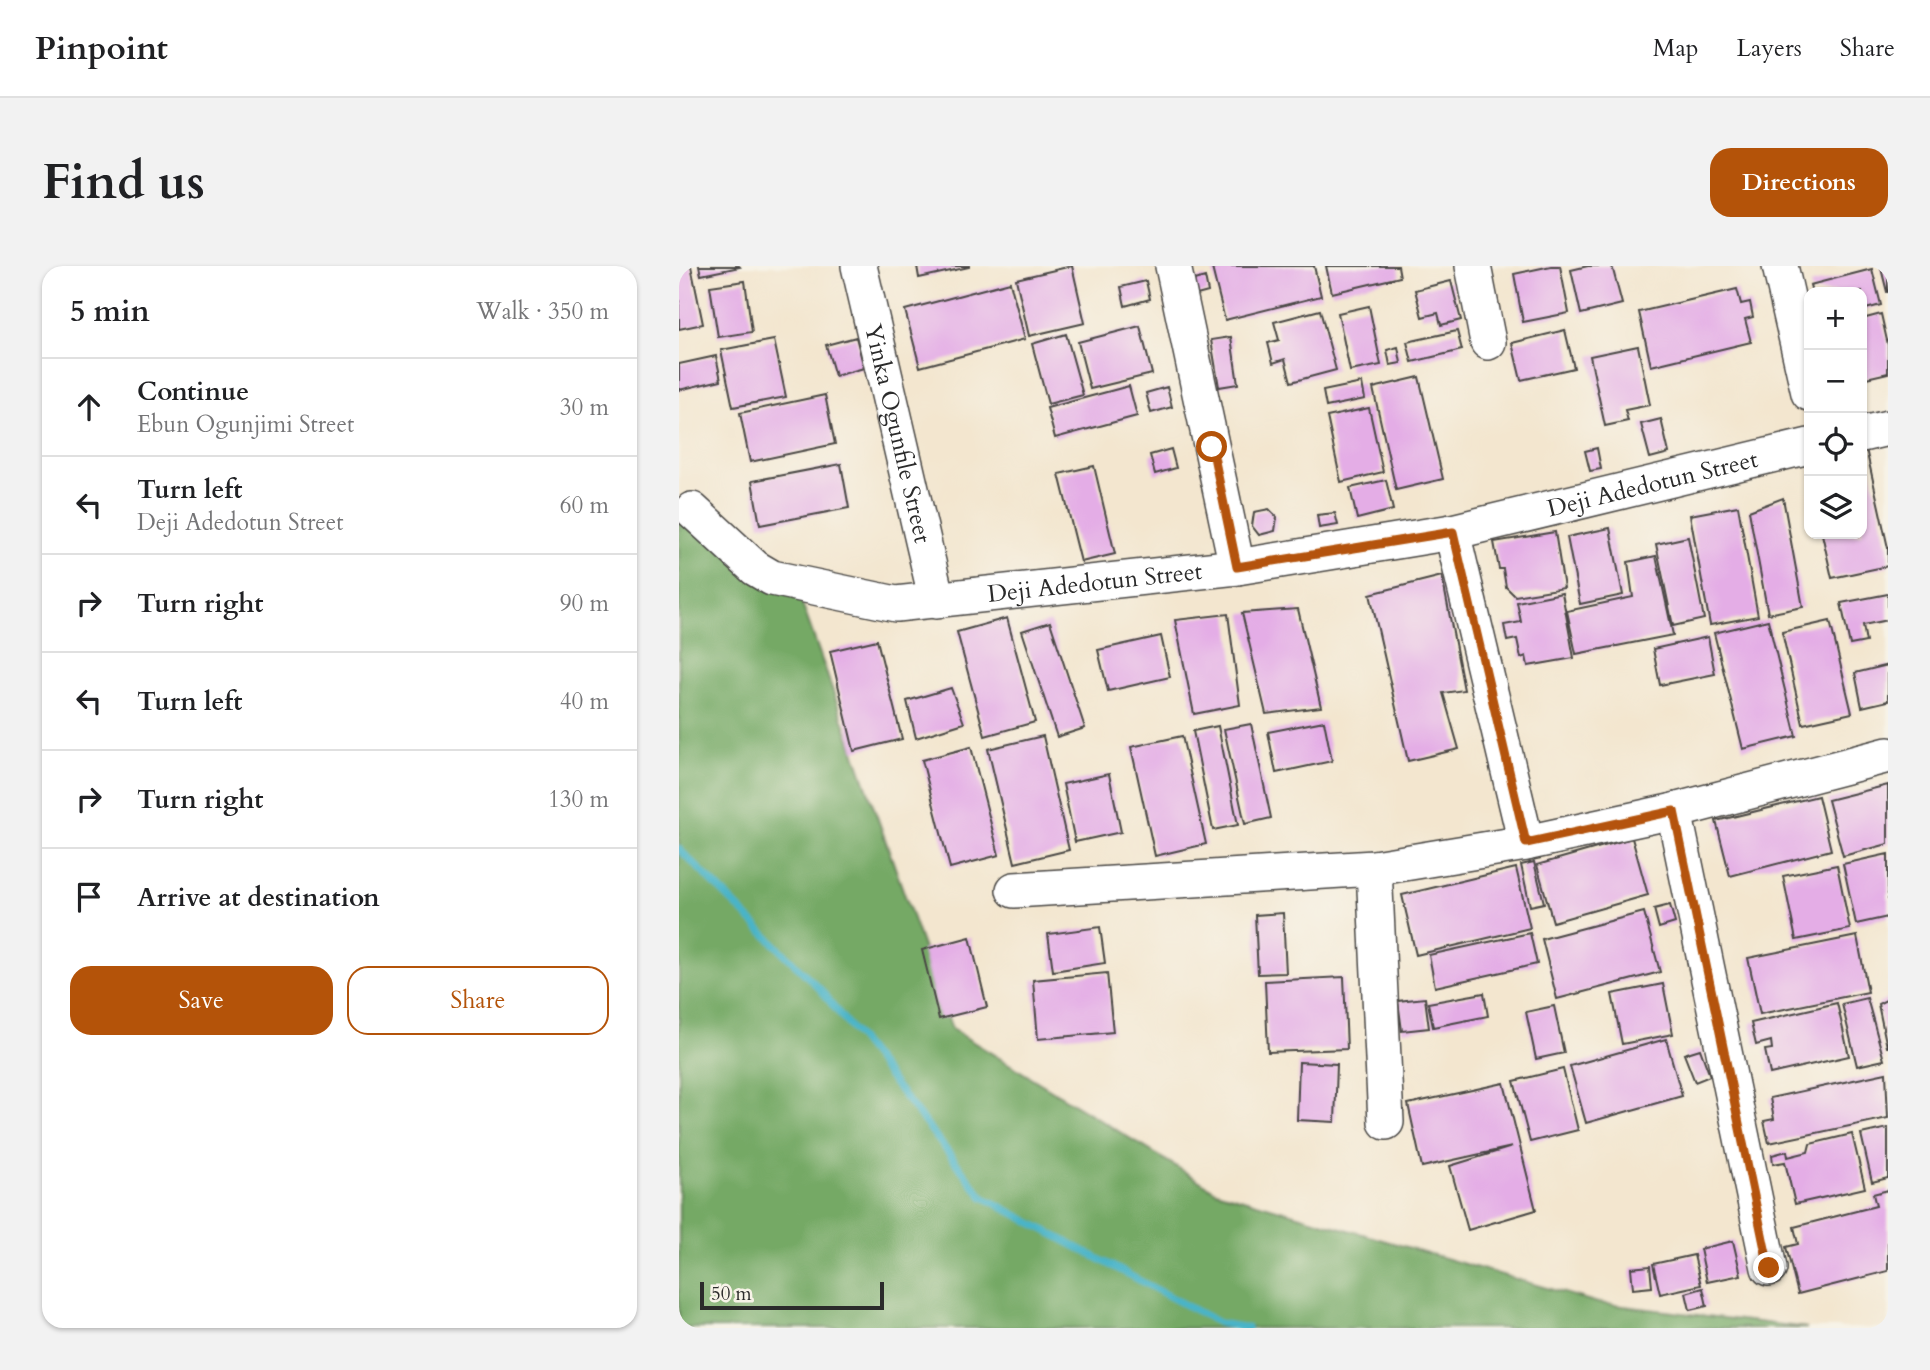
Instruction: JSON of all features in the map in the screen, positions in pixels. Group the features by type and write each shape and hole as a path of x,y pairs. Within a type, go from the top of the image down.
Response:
{"street":[{"name":"Yinka Ogunfile Street","path":"859,266 937,601"},
{"path":"1173,266 1237,567"},
{"path":"1473,266 1488,342"},
{"path":"1780,266 1804,371"},
{"path":"1867,433 1888,428"},
{"name":"Deji Adedotun Street","path":"692,510 755,569 772,578 896,604 1237,567 1453,532 1804,447"},
{"path":"1453,532 1526,843"},
{"path":"1014,890 1374,868 1526,843 1674,811 1888,755"},
{"path":"1674,811 1769,1268"},
{"path":"1374,868 1386,1122"}],"green space":[{"path":"679,513 798,592 952,1029 1216,1191 1598,1303 1807,1328 679,1328"}],"building":[{"path":"679,266 691,266 703,324 679,329"},
{"path":"699,266 739,266 740,267 701,275"},
{"path":"917,266 969,266 969,267 919,278"},
{"path":"1072,266 1085,323 1029,336 1016,279"},
{"path":"1314,266 1321,296 1225,320 1212,268"},
{"path":"1326,266 1398,266 1400,277 1332,293"},
{"path":"1560,266 1569,313 1523,322 1514,274"},
{"path":"1588,266 1612,266 1622,304 1581,314 1571,270"},
{"path":"1888,267 1888,292 1887,292 1881,268"},
{"path":"1872,269 1881,305 1867,309 1867,287 1810,285"},
{"path":"1205,277 1208,292 1197,295 1194,280"},
{"path":"745,281 752,332 718,337 710,286"},
{"path":"1146,281 1150,299 1125,306 1121,287"},
{"path":"1451,281 1461,320 1441,325 1438,313 1422,317 1415,290"},
{"path":"1010,282 1025,339 920,367 905,310"},
{"path":"1737,289 1741,304 1750,302 1753,317 1745,319 1751,342 1651,366 1639,312"},
{"path":"1369,306 1381,365 1350,371 1338,313"},
{"path":"1320,310 1336,370 1291,382 1285,359 1273,363 1268,343 1279,340 1274,322"},
{"path":"1881,314 1888,345 1888,373 1867,378 1867,350 1867,318"},
{"path":"1140,326 1152,374 1090,389 1078,342"},
{"path":"1565,330 1574,368 1521,380 1512,343"},
{"path":"1457,331 1462,350 1412,362 1407,342"},
{"path":"1066,334 1083,395 1048,404 1032,344"},
{"path":"856,337 864,368 835,376 826,345"},
{"path":"1231,337 1238,384 1219,387 1211,340"},
{"path":"774,340 786,397 733,407 721,350"},
{"path":"1638,346 1650,405 1625,410 1628,421 1605,426 1590,356"},
{"path":"1398,347 1401,363 1390,365 1387,350"},
{"path":"716,356 721,380 679,390 679,364"},
{"path":"1419,377 1443,479 1396,490 1373,388"},
{"path":"1362,383 1365,399 1326,407 1323,391"},
{"path":"1129,386 1137,416 1055,438 1047,408"},
{"path":"1167,387 1172,407 1151,413 1146,393"},
{"path":"825,395 835,444 750,462 740,413"},
{"path":"1369,408 1383,472 1341,482 1327,417"},
{"path":"1661,419 1669,453 1650,458 1641,424"},
{"path":"1597,448 1601,469 1590,471 1585,451"},
{"path":"1171,449 1176,468 1155,474 1150,455"},
{"path":"1867,454 1888,548 1888,566 1832,578 1823,539 1867,539"},
{"path":"841,464 849,508 760,525 752,481"},
{"path":"1094,466 1115,554 1081,562 1059,474"},
{"path":"1386,480 1393,510 1357,519 1350,488"},
{"path":"1783,498 1803,607 1768,614 1749,511"},
{"path":"1738,506 1758,616 1710,625 1690,515"},
{"path":"1269,509 1277,517 1275,531 1259,535 1252,526 1254,512"},
{"path":"1335,513 1338,525 1319,528 1317,515"},
{"path":"1610,528 1623,595 1580,604 1567,537"},
{"path":"1555,532 1564,588 1515,596 1506,587 1503,569 1499,569 1494,542"},
{"path":"1688,537 1704,619 1673,626 1656,544"},
{"path":"1656,556 1673,635 1576,654 1567,611 1633,597 1628,562"},
{"path":"1442,576 1464,690 1443,693 1459,749 1408,761 1370,594"},
{"path":"1562,593 1574,658 1528,666 1526,656 1521,658 1517,639 1507,641 1504,625 1521,622 1517,602"},
{"path":"1888,594 1888,620 1863,625 1866,642 1850,645 1841,603"},
{"path":"1298,609 1321,707 1266,714 1242,613"},
{"path":"1228,614 1240,705 1194,714 1175,620"},
{"path":"1007,618 1035,722 985,736 957,632"},
{"path":"1768,620 1796,736 1743,749 1714,633"},
{"path":"1830,621 1852,713 1803,724 1782,632"},
{"path":"1050,622 1085,728 1057,737 1022,631"},
{"path":"1161,636 1170,677 1108,691 1098,650"},
{"path":"1708,637 1715,674 1660,685 1653,649"},
{"path":"877,640 902,739 854,751 830,651"},
{"path":"1888,665 1888,701 1862,707 1855,673"},
{"path":"951,688 964,723 916,738 907,701"},
{"path":"1324,721 1332,761 1276,773 1268,732"},
{"path":"1251,724 1271,818 1245,824 1224,729"},
{"path":"1218,726 1238,825 1213,830 1193,731"},
{"path":"1043,736 1069,850 1015,863 988,749"},
{"path":"1182,736 1206,844 1155,856 1131,747"},
{"path":"971,747 999,855 950,868 922,760"},
{"path":"1109,774 1121,832 1075,842 1063,784"},
{"path":"1888,785 1888,844 1843,856 1828,800"},
{"path":"1818,796 1831,850 1730,876 1716,821"},
{"path":"1632,838 1648,895 1553,922 1537,865"},
{"path":"1888,854 1888,917 1856,924 1843,864"},
{"path":"1534,862 1544,903 1530,906 1521,865"},
{"path":"1837,865 1850,929 1796,940 1783,876"},
{"path":"1516,868 1530,928 1416,955 1402,895"},
{"path":"1670,905 1675,923 1659,928 1654,909"},
{"path":"1644,912 1660,972 1557,999 1542,939"},
{"path":"1283,913 1286,973 1258,974 1255,915"},
{"path":"1100,927 1105,963 1053,971 1048,934"},
{"path":"1530,933 1537,964 1435,987 1429,955"},
{"path":"1857,936 1868,992 1760,1014 1748,958"},
{"path":"970,937 987,1007 939,1019 922,950"},
{"path":"1107,973 1113,1032 1038,1039 1033,980"},
{"path":"1344,977 1347,1049 1268,1052 1265,981"},
{"path":"1663,984 1673,1034 1622,1044 1612,994"},
{"path":"1484,993 1488,1016 1433,1027 1428,1003"},
{"path":"1425,998 1429,1028 1402,1031 1398,1001"},
{"path":"1867,998 1884,1060 1857,1066 1842,1004"},
{"path":"1888,999 1888,1047 1887,1047 1878,1004"},
{"path":"1837,1003 1849,1056 1770,1074 1765,1050 1772,1049 1771,1041 1756,1045 1751,1023"},
{"path":"1554,1006 1564,1053 1536,1059 1526,1012"},
{"path":"1666,1039 1682,1096 1586,1123 1570,1066"},
{"path":"1700,1049 1710,1076 1695,1082 1684,1054"},
{"path":"1299,1062 1337,1064 1335,1122 1297,1120"},
{"path":"1563,1069 1578,1130 1530,1142 1514,1081"},
{"path":"1886,1073 1888,1118 1769,1143 1764,1121 1774,1119 1770,1098"},
{"path":"1504,1083 1536,1210 1468,1230 1450,1166 1512,1147 1422,1167 1408,1104"},
{"path":"1888,1128 1888,1178 1872,1182 1861,1134"},
{"path":"1852,1134 1865,1188 1795,1204 1785,1162 1773,1164 1772,1155 1787,1151 1788,1157 1808,1152 1810,1144"},
{"path":"1888,1190 1888,1271 1798,1294 1786,1247 1798,1244 1794,1227 1876,1206 1873,1194"},
{"path":"1733,1241 1741,1275 1707,1282 1700,1249"},
{"path":"1694,1255 1701,1285 1660,1294 1653,1264"},
{"path":"1650,1266 1652,1287 1633,1289 1631,1268"},
{"path":"1703,1288 1707,1306 1690,1310 1686,1293"}],"waterway":[{"path":"679,849 820,989 983,1197 1219,1323 1247,1328"}],"route":[{"path":"1212,447 1237,567 1453,532 1526,843 1674,811 1769,1268"}]}
